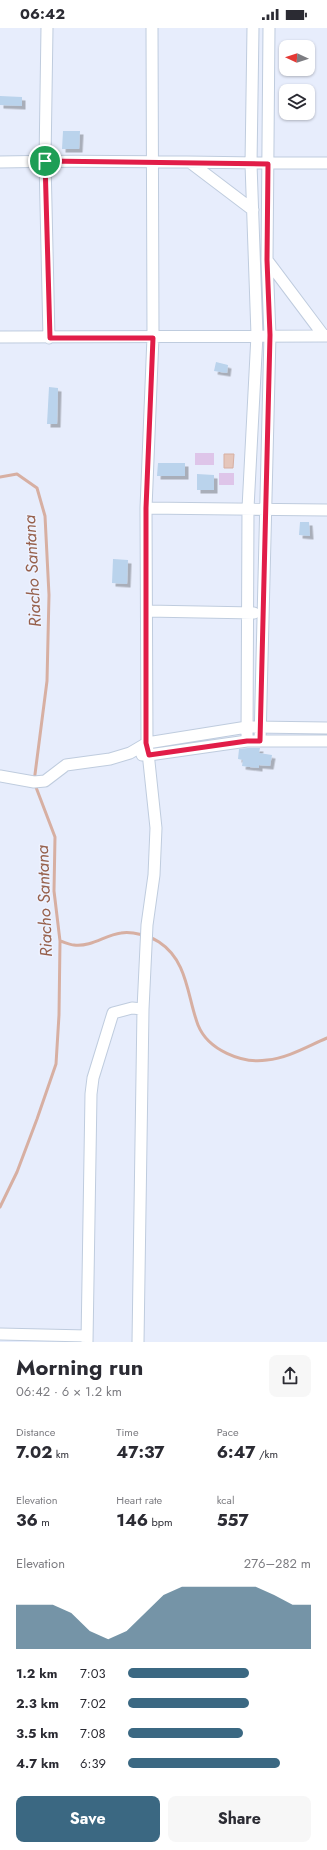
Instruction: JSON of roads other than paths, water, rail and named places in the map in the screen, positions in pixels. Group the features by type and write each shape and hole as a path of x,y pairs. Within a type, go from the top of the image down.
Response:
{"street":[{"path":"47,28 45,161 50,338"},
{"path":"138,1342 143,1008 147,925 154,875 156,828 149,755 146,743 146,508 153,338 152,28"},
{"path":"247,741 248,508 257,335 251,164 253,28"},
{"path":"260,741 259,727 264,508 270,335 267,260 269,28"},
{"path":"0,162 152,161 251,164 327,163"},
{"path":"191,163 253,210"},
{"path":"267,260 325,336"},
{"path":"0,337 153,338 257,335 325,336"},
{"path":"146,508 264,508 327,510"},
{"path":"147,611 262,613"},
{"path":"0,776 34,782 45,781 66,765 110,759 130,753 146,743 247,727 327,728"},
{"path":"130,753 149,755 247,741 327,742"},
{"path":"0,1334 87,1339 93,1078 113,1013 132,1008 143,1008"}],"waterway":[{"name":"Riacho Santana","path":"0,477 17,474 37,488 45,516 49,595 47,681 34,782 55,837 54,891 60,941 59,1015 56,1064 17,1172 0,1207"},
{"path":"60,941 72,945 81,945 93,943 115,934 130,933 141,934 159,942 169,950 181,969 194,1014 203,1034 209,1042 237,1057 257,1061 275,1059 327,1038"}]}
